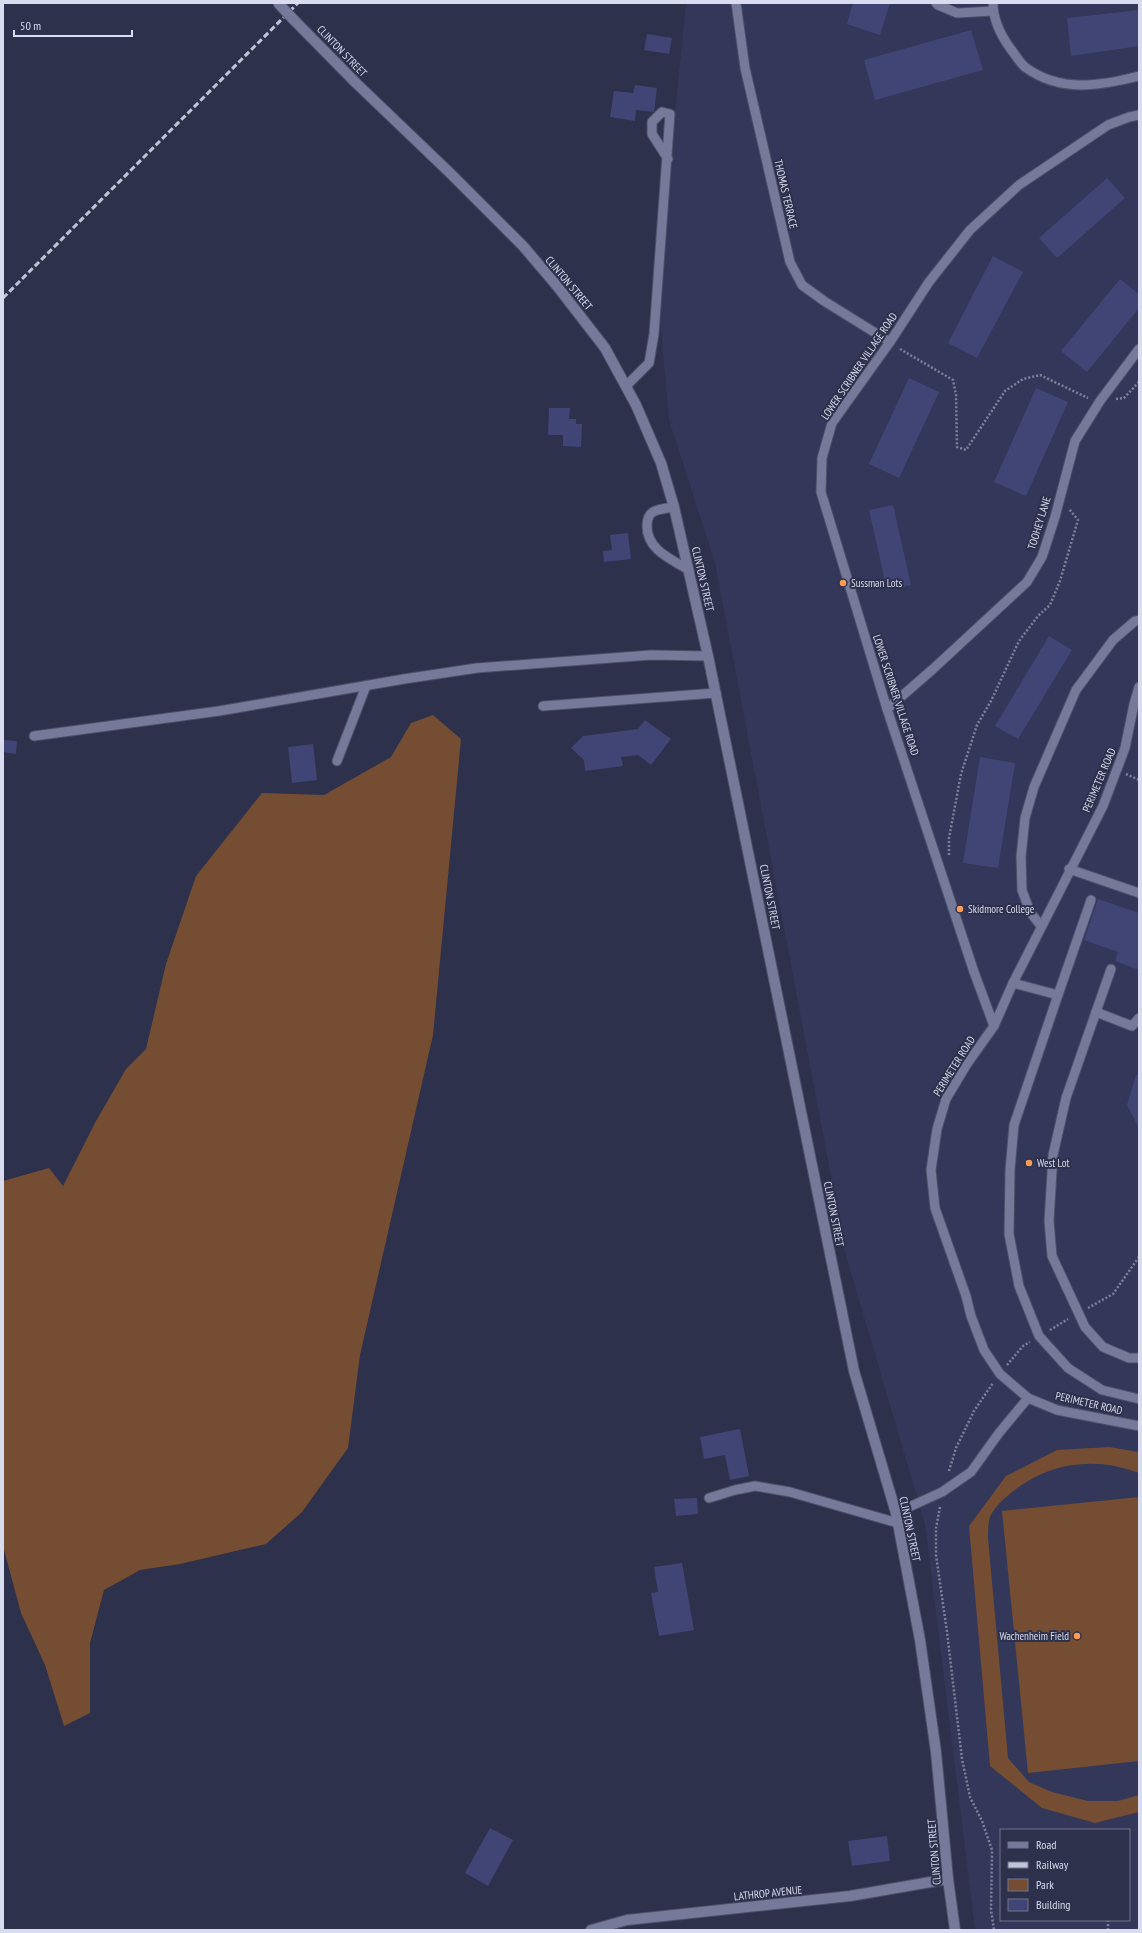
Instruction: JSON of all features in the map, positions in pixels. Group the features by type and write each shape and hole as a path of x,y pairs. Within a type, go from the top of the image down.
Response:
{"street":[{"name":"CLINTON STREET","path":"278,3 356,83 450,173 523,246 578,312 605,348 626,386 661,463 674,507 716,693 854,1371 896,1512 920,1640 936,1752 954,1930"},
{"name":"LATHROP AVENUE","path":"591,1930 627,1920 850,1896 948,1879"}],"lane":[{"name":"THOMAS TERRACE","path":"736,3 745,68 790,262 802,285 824,301 890,342"},
{"path":"936,3 957,13 993,7 997,25 1024,66 1050,82 1080,86 1139,76"},
{"name":"LOWER SCRIBNER VILLAGE ROAD","path":"994,1026 974,972 887,709 821,492 822,458 832,423 890,342 929,282 970,230 1014,190 1108,126 1129,117 1139,115"},
{"path":"626,386 648,363 654,334 668,159"},
{"name":"TOOHEY LANE","path":"887,709 933,669 1027,582 1042,557 1060,499 1075,441 1100,401 1139,349"},
{"path":"674,507 653,512 647,520 647,534 652,545 667,557 689,570"},
{"path":"1041,926 1030,912 1022,890 1021,857 1025,818 1034,786 1076,690 1113,640 1134,621 1139,620"},
{"path":"34,736 219,711 404,679 492,667 651,655 708,656"},
{"path":"337,761 366,686"},
{"name":"PERIMETER ROAD","path":"1139,686 1126,748 1103,806 1041,926 994,1026 946,1099 936,1129 931,1170 935,1208 966,1296 971,1316 984,1350 1000,1374 1028,1398 1057,1410 1139,1426"},
{"path":"543,706 716,693"},
{"path":"1070,869 1139,893"},
{"path":"1091,900 1014,1125 1010,1170 1009,1234 1019,1286 1039,1336 1068,1368 1102,1390 1139,1399"},
{"path":"1111,969 1066,1098 1053,1155 1049,1221 1052,1256 1085,1327 1103,1347 1129,1358 1139,1358"},
{"path":"1013,983 1058,995"},
{"path":"1096,1012 1132,1026 1139,1018"},
{"path":"896,1512 942,1492 971,1472 999,1433 1028,1398"},
{"path":"709,1498 755,1486 790,1492 898,1523"}],"path":[{"path":"890,342 953,380 956,395 957,447 966,450 1005,391 1023,379 1040,375 1083,397 1100,401 1124,398 1139,382"},
{"path":"949,862 949,838 961,774 977,725 991,701 1019,641 1038,616 1050,605 1060,580 1078,520 1060,499"},
{"path":"994,1930 991,1910 992,1850 982,1821 970,1797 962,1759 936,1555 936,1528 942,1492 956,1448 974,1411 1000,1374"}],"shaded area":[{"name":"Skidmore College","path":"686,3 1139,3 1139,1930 975,1930 925,1524 846,1256 715,563 669,420 657,285"}],"green space":[{"path":"433,715 461,739 433,1035 360,1355 348,1448 302,1512 266,1544 180,1564 140,1570 104,1590 90,1643 90,1713 64,1726 45,1665 21,1613 3,1546 3,1181 49,1168 63,1186 96,1121 126,1069 146,1049 166,964 196,876 262,793 324,795 391,757 411,723"},
{"path":"1109,1447 1139,1452 1139,1473 1106,1465 1089,1464 1057,1468 1041,1474 1012,1492 994,1509 990,1517 988,1530 1008,1758 1029,1782 1052,1792 1088,1801 1118,1801 1139,1795 1139,1812 1095,1823 1042,1808 990,1766 969,1526 1006,1476 1057,1450"},
{"name":"Wachenheim Field","path":"1139,1497 1139,1761 1028,1773 1002,1511"}],"building":[{"path":"853,3 890,3 880,35 847,24"},
{"path":"1139,10 1139,46 1071,56 1067,18"},
{"path":"971,30 983,70 875,100 864,60"},
{"path":"647,34 672,38 669,54 644,50"},
{"path":"635,85 657,88 654,112 636,110 635,121 610,117 614,91 633,93"},
{"path":"1107,178 1125,198 1057,258 1039,238"},
{"path":"993,256 1023,272 977,358 948,343"},
{"path":"1120,279 1139,294 1139,308 1087,372 1061,351"},
{"path":"909,378 939,392 899,478 869,464"},
{"path":"1036,388 1068,402 1026,496 994,482"},
{"path":"549,408 570,408 569,419 576,419 576,424 582,424 581,447 563,446 563,435 548,435"},
{"path":"893,505 911,585 887,590 869,510"},
{"path":"628,533 631,559 604,562 603,551 612,550 610,535"},
{"path":"1049,636 1072,650 1018,739 995,726"},
{"path":"645,720 671,739 651,765 638,755 621,757 623,766 585,771 584,760 571,748 583,736 638,729"},
{"path":"3,740 17,741 16,754 3,752"},
{"path":"313,744 317,780 292,783 288,747"},
{"path":"980,757 1015,763 998,868 963,863"},
{"path":"1098,899 1139,913 1139,970 1115,961 1118,952 1084,940"},
{"path":"1136,1075 1139,1075 1139,1128 1127,1105"},
{"path":"740,1429 749,1476 730,1480 725,1455 704,1459 700,1437"},
{"path":"697,1498 698,1514 676,1516 674,1499"},
{"path":"682,1563 694,1630 659,1636 651,1593 658,1592 654,1567"},
{"path":"490,1828 513,1840 488,1886 465,1873"},
{"path":"887,1836 890,1861 852,1866 848,1841"}],"railway":[{"path":"3,298 298,3"}],"place":[{"name":"Sussman Lots","path":"843,583"},
{"name":"Skidmore College","path":"960,909"},
{"name":"West Lot","path":"1029,1163"},
{"name":"Wachenheim Field","path":"1077,1636"}]}
